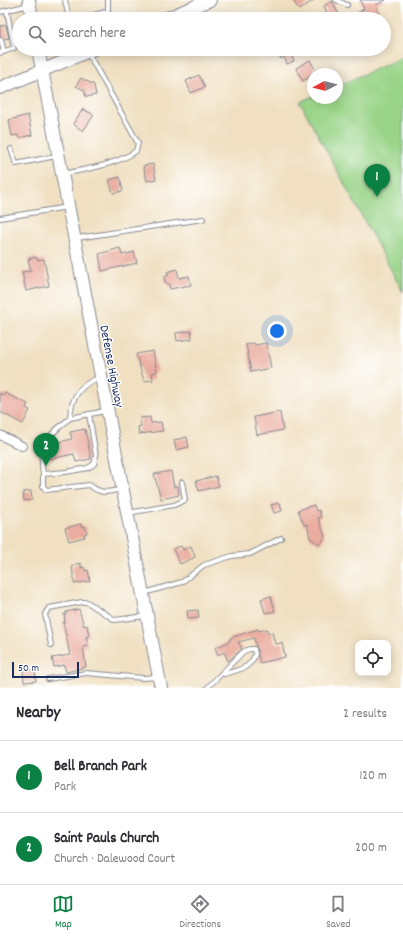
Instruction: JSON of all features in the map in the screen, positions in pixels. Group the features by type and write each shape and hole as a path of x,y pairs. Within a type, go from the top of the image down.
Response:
{"main road":[{"path":"182,12 210,0"},
{"path":"29,2 31,12"},
{"name":"Defense Highway","path":"40,56 160,682"},
{"path":"0,88 77,56"}],"street":[{"path":"0,435 22,446"}],"lane":[{"path":"65,0 68,12"},
{"path":"106,12 108,11 108,0"},
{"path":"336,0 347,5"},
{"path":"0,12 29,2"},
{"path":"7,10 12,37"},
{"path":"1,40 2,52 12,49"},
{"path":"62,174 88,169 122,158 136,151 138,143 93,56"},
{"path":"11,149 16,164 59,156"},
{"path":"0,218 68,207"},
{"path":"74,239 203,218"},
{"path":"70,418 73,399 81,388 90,381 101,378"},
{"path":"108,411 70,418 45,443 41,457 43,474 42,486 46,490 89,485 98,492 103,493 123,489"},
{"path":"43,474 88,468 94,464 96,456 89,414"},
{"path":"128,513 174,505 185,500 182,482"},
{"path":"143,594 182,582 204,565 232,556 250,554 281,538"},
{"path":"50,645 45,614 48,608 87,602 115,620 147,616"},
{"path":"207,688 224,674 244,651 250,649 254,650 255,654 250,664 246,667 224,674"},
{"path":"48,679 86,673 143,678 160,682"}],"green space":[{"path":"403,57 403,292 300,102 307,99 307,104 343,104 343,83"}],"building":[{"path":"293,0 314,0 299,10"},
{"path":"360,0 386,0 376,5 379,12 359,12 364,9"},
{"path":"332,1 338,12 327,12 324,6"},
{"path":"6,25 9,38 4,39 0,37 0,26"},
{"path":"279,56 292,56 294,61 287,64 284,57 281,59"},
{"path":"310,60 314,68 307,68 307,79 303,81 296,68"},
{"path":"199,75 205,87 191,93 186,81"},
{"path":"81,78 94,85 96,95 86,97 84,90 76,86"},
{"path":"83,109 94,115 83,131 73,124"},
{"path":"28,115 32,135 19,138 18,135 12,136 9,120"},
{"path":"153,164 156,179 147,181 143,166"},
{"path":"120,177 123,191 113,193 109,180"},
{"path":"120,248 122,255 134,252 137,263 102,271 99,254"},
{"path":"36,257 37,260 44,259 49,286 26,291 22,272 31,271 28,259"},
{"path":"177,269 179,278 189,276 191,285 170,289 169,284 166,284 164,277 168,276 167,272"},
{"path":"191,331 192,339 177,341 176,333"},
{"path":"254,343 255,345 266,343 271,368 251,372 246,344"},
{"path":"153,351 157,372 152,373 153,380 144,381 136,354"},
{"path":"0,393 4,395 5,393 28,404 26,408 30,410 23,424 0,412"},
{"path":"280,412 283,430 257,435 254,417"},
{"path":"150,417 151,423 161,422 163,431 139,434 138,427 141,426 140,418"},
{"path":"85,429 91,459 76,462 74,454 50,459 49,444 72,439 70,432"},
{"path":"187,437 189,447 176,450 174,440"},
{"path":"171,471 174,487 178,486 179,495 161,499 154,474"},
{"path":"216,476 219,486 199,491 196,481"},
{"path":"31,491 32,500 24,501 23,492"},
{"path":"280,503 282,511 274,513 271,505"},
{"path":"314,505 316,511 319,510 321,517 318,518 325,536 319,544 310,538 307,524 304,525 298,510"},
{"path":"81,524 82,527 85,526 87,533 84,534 85,537 69,541 65,528"},
{"path":"181,546 183,550 191,546 195,557 180,564 173,549"},
{"path":"81,563 81,568 84,567 85,571 88,570 90,581 74,584 72,565"},
{"path":"271,596 275,611 265,613 261,599"},
{"path":"79,609 84,626 87,625 89,636 86,637 88,646 83,647 86,667 66,672 64,665 54,667 52,658 70,655 63,622 65,622 64,614 66,614 66,612"},
{"path":"198,610 199,618 188,619 187,611"},
{"path":"258,629 259,631 267,629 268,634 272,632 275,644 282,643 285,657 260,663 254,638 238,642 242,649 228,661 224,652 218,655 215,648 230,641 230,638"},
{"path":"35,669 36,681 24,682 23,670"}],"place":[{"name":"Bell Branch Park","path":"377,197"},
{"name":"Saint Pauls Church","path":"46,466"}]}
